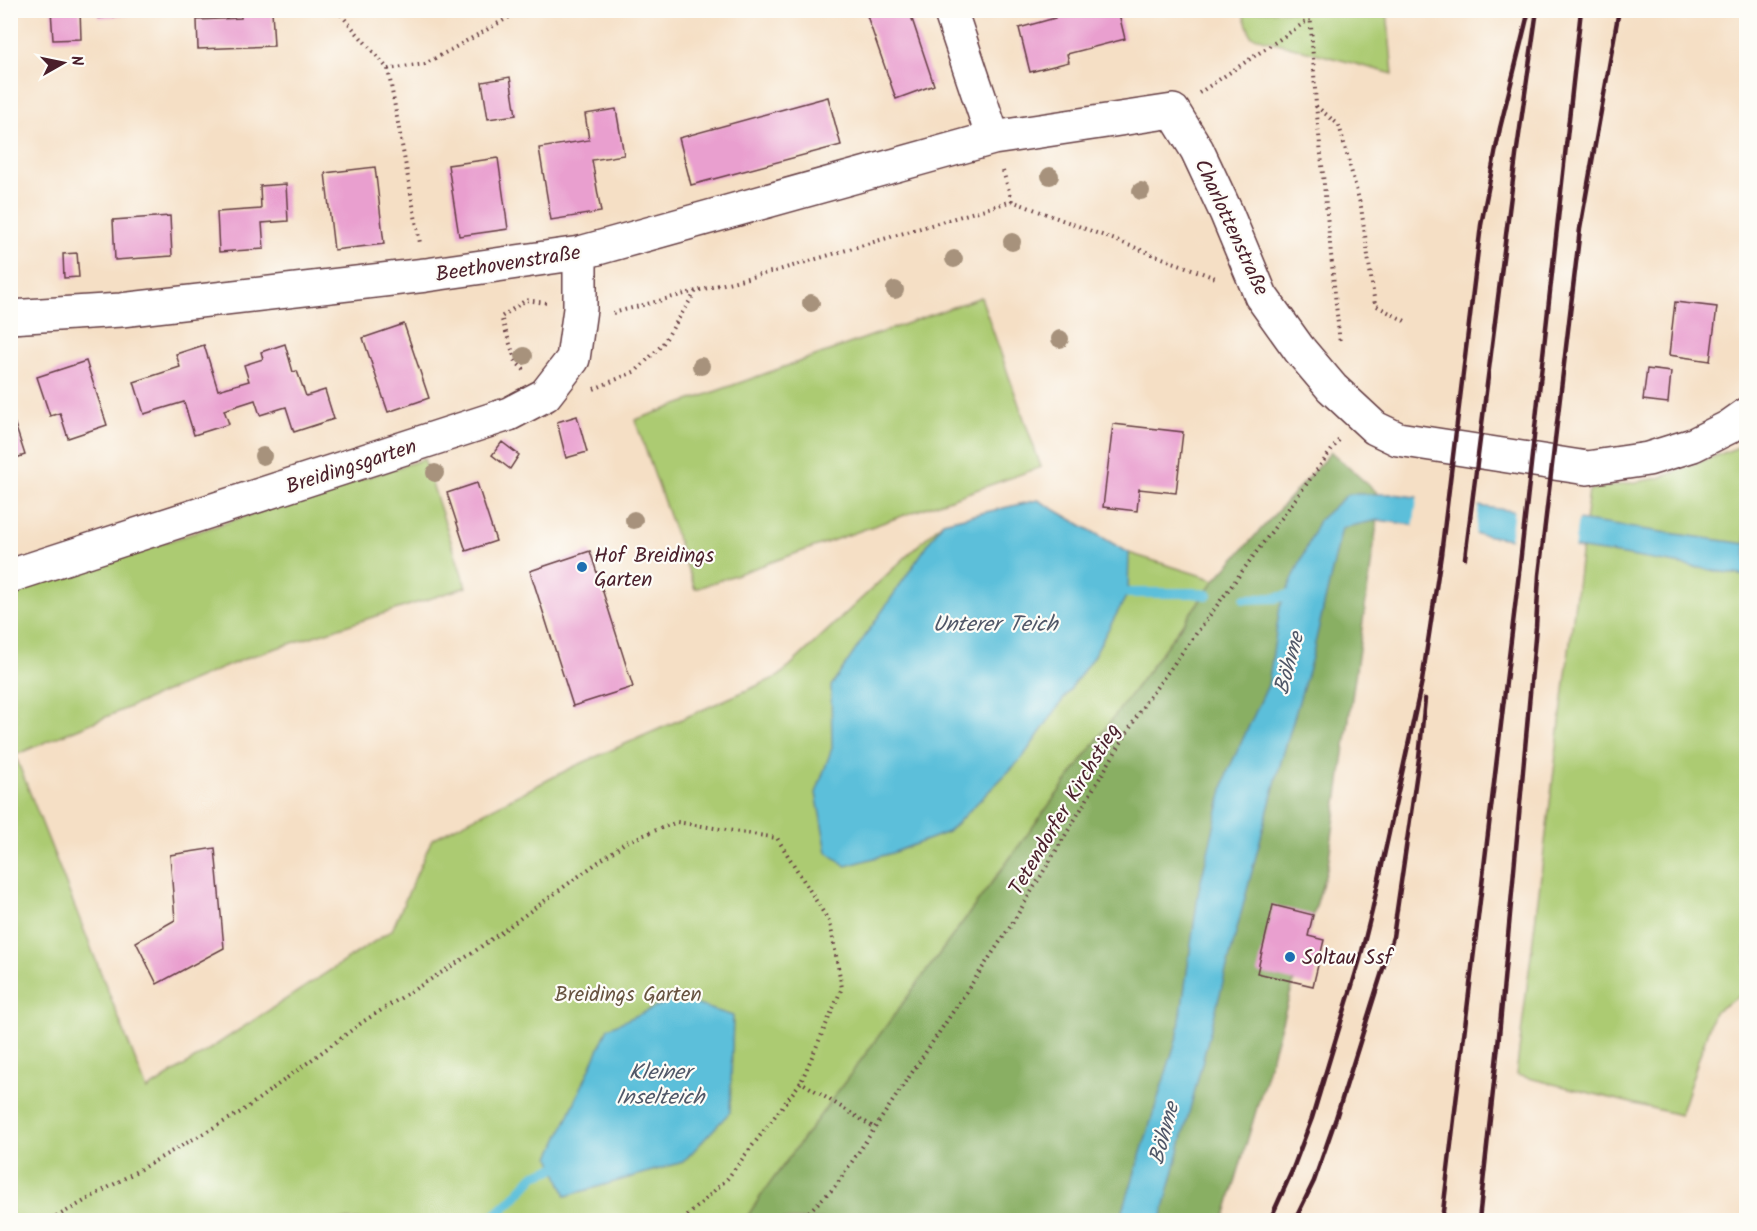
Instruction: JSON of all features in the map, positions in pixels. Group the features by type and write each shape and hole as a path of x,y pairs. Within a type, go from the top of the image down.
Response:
{"street":[{"path":"950,10 993,138 1173,111"},
{"name":"Charlottenstraße","path":"1173,111 1197,150 1261,296 1299,349 1332,388 1375,428 1398,439 1587,468 1648,459 1693,445 1729,427 1746,415"},
{"name":"Beethovenstraße","path":"10,317 122,310 426,275 580,253 993,138"},
{"name":"Breidingsgarten","path":"10,576 509,414 545,395 573,359 579,309 580,253"}],"path":[{"path":"337,10 388,69 426,275"},
{"path":"388,69 425,64 522,10"},
{"path":"1310,10 1316,105 1341,352 1332,388"},
{"path":"1173,111 1311,19"},
{"path":"1316,105 1339,125 1361,207 1375,305 1407,322"},
{"path":"696,291 662,345 636,372 575,394 545,395 516,362 501,317 526,300 611,314 696,291 779,270 1012,201 1261,296"},
{"name":"Tetendorfer Kirchstieg","path":"800,1221 835,1187 1010,927 1145,703 1359,414"},
{"path":"51,1221 241,1113 364,1021 471,954 626,842 677,822 777,838 830,923 842,988 801,1082 728,1179 683,1221"},
{"path":"801,1082 875,1128"},
{"path":"61,1215 66,1221"}],"green space":[{"path":"1242,11 1387,11 1393,74 1251,36"},
{"path":"981,297 1041,467 695,589 635,420"},
{"path":"1746,442 1746,992 1714,1012 1680,1115 1516,1075 1589,490 1659,478"},
{"path":"1331,452 1381,496 1328,865 1224,1220 745,1220 1215,580"},
{"name":"Breidings Garten","path":"424,459 466,587 249,657 15,755 147,1090 392,930 432,839 573,767 779,676 943,522 1038,500 1129,553 1215,580 745,1220 11,1220 10,592"}],"water":[{"name":"Böhme","path":"1348,494 1394,494 1746,544 1746,576 1624,555 1378,520 1342,528 1311,661 1278,772 1161,1220 1120,1220 1178,1034 1199,889 1227,773 1268,685 1280,607 1319,520"},
{"name":"Unterer Teich","path":"1038,500 1129,553 1128,593 1093,657 1023,757 948,832 892,853 846,866 827,852 816,793 832,748 831,686 943,522"},
{"name":"Kleiner Inselteich","path":"676,998 733,1016 730,1112 683,1162 566,1196 550,1157 608,1028"}],"pier":[{"path":"1418,494 1479,503 1475,537 1413,528"},
{"path":"1514,508 1578,517 1574,551 1510,542"}],"building":[{"path":"51,10 80,10 81,39 53,40"},
{"path":"98,10 153,10 153,13 98,18"},
{"path":"241,10 272,10 274,46 198,49 197,20 241,18"},
{"path":"865,10 909,10 934,85 896,99"},
{"path":"1053,10 1118,10 1125,39 1067,54 1069,62 1030,72 1019,28 1055,18"},
{"path":"510,77 516,115 488,119 482,82"},
{"path":"828,97 841,145 691,185 679,138"},
{"path":"616,109 624,155 592,160 601,212 551,220 539,148 589,140 585,114"},
{"path":"498,158 508,229 459,236 448,165"},
{"path":"375,167 384,244 334,250 325,173"},
{"path":"286,184 288,221 262,223 264,249 219,252 217,212 261,209 260,186"},
{"path":"170,216 172,256 115,260 113,220"},
{"path":"77,253 79,277 64,278 63,254"},
{"path":"1675,302 1717,307 1710,361 1669,355"},
{"path":"404,324 429,398 388,412 363,338"},
{"path":"285,344 293,372 297,371 306,396 325,390 334,419 294,432 286,407 260,415 255,400 224,410 229,424 194,435 184,402 144,414 134,382 180,367 176,354 204,345 218,390 249,381 244,365 263,359 261,352"},
{"path":"86,361 107,425 68,438 60,413 50,416 37,377"},
{"path":"1647,369 1671,372 1668,403 1643,400"},
{"path":"10,409 25,455 10,460"},
{"path":"577,416 587,452 566,458 557,422"},
{"path":"1113,424 1183,432 1176,493 1139,489 1137,511 1103,507"},
{"path":"502,442 519,455 510,469 492,455"},
{"path":"477,483 496,541 466,551 447,493"},
{"path":"590,551 633,687 573,706 530,571"},
{"path":"215,848 224,948 157,984 136,942 175,920 170,855"},
{"name":"Soltau Ssf","path":"1273,905 1313,915 1308,936 1324,940 1313,986 1257,973"}],"waterway":[{"path":"1128,593 1207,595"},
{"path":"1245,599 1277,598 1296,593"},
{"path":"490,1220 535,1175 555,1168"}],"railway":[{"path":"1270,1220 1312,1118 1360,959 1422,681 1441,555 1481,225 1500,128 1529,10"},
{"path":"1465,558 1516,156 1537,10"},
{"path":"1442,1220 1519,573 1581,10"},
{"path":"1479,1220 1499,1036 1539,575 1580,229 1619,10"},
{"path":"1295,1220 1314,1181 1336,1118 1393,937 1419,758 1425,699"}],"place":[{"name":"Hof Breidings Garten","path":"582,567"},
{"name":"Soltau Ssf","path":"1290,957"}]}
